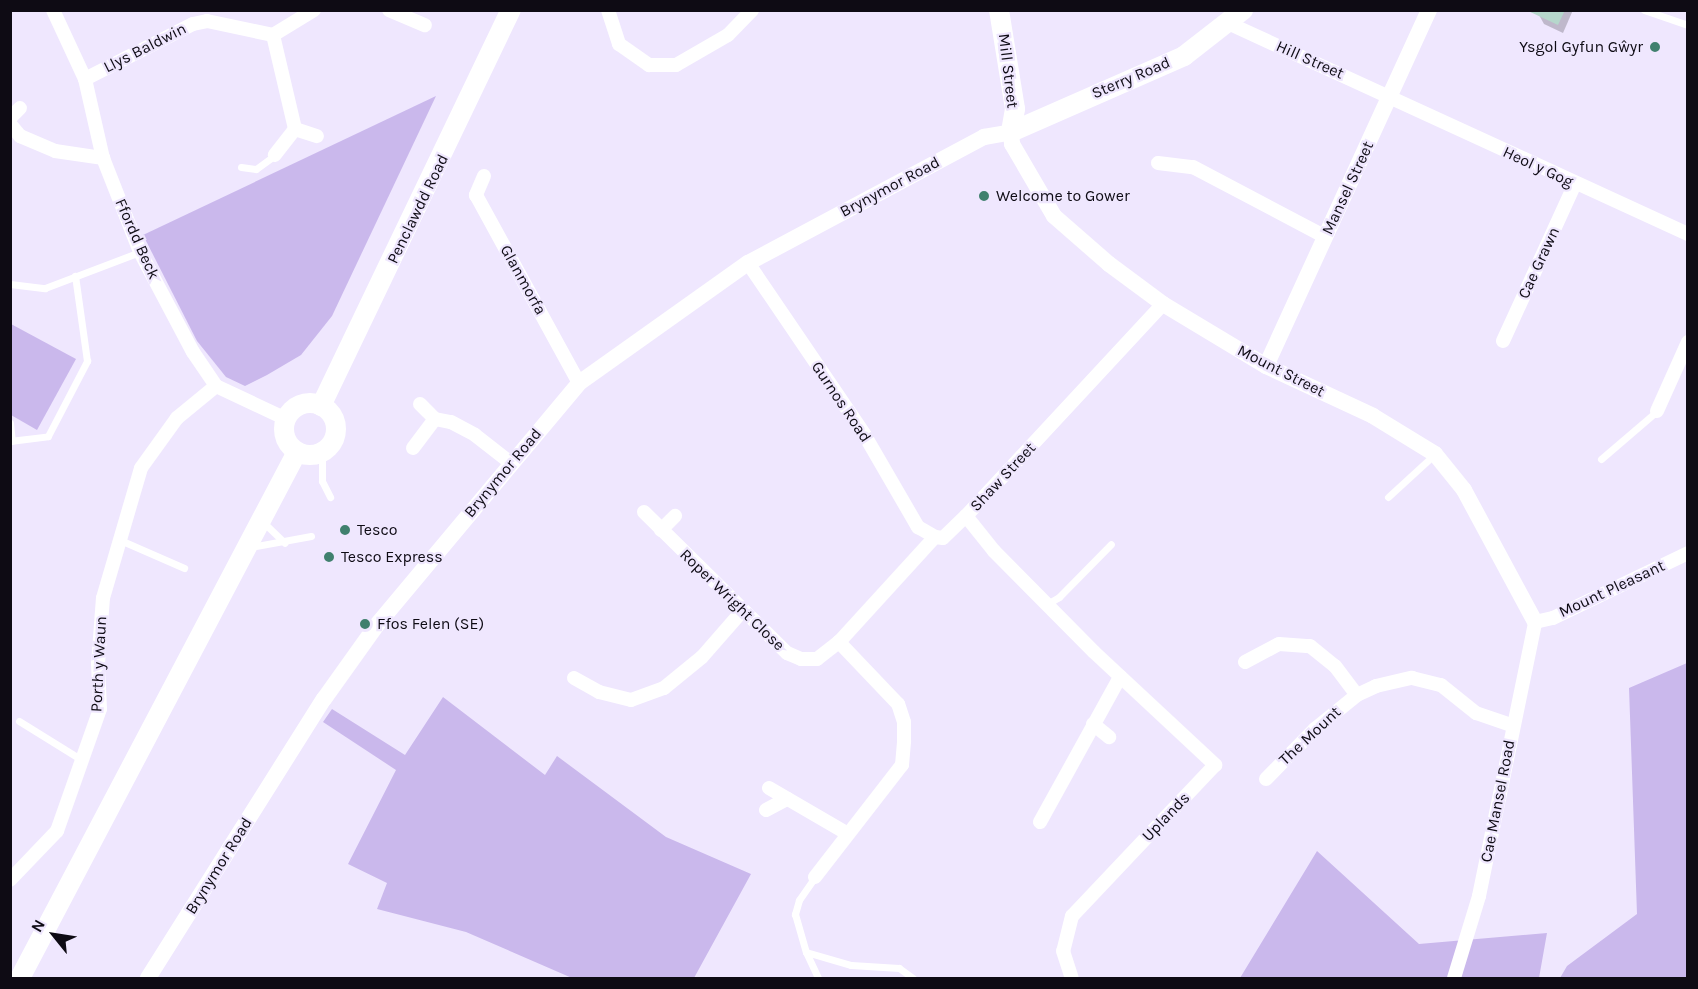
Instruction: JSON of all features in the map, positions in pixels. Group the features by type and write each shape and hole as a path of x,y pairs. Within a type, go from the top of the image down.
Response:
{"main road":[{"name":"Penclawdd Road","path":"321,406 511,10"},
{"name":"Mill Street","path":"999,10 1014,109 1011,132"},
{"name":"Sterry Road","path":"1011,132 1184,56 1236,17"},
{"path":"305,404 321,406 335,425 333,441 322,452 297,452 287,441 286,418 305,404"},
{"path":"20,978 263,521 297,452"}],"street":[{"name":"Ffordd Beck","path":"53,10 85,79 104,158 140,252 193,352 216,386"},
{"path":"295,129 273,35 314,10"},
{"path":"608,10 620,44 649,65 676,65 728,35 752,10"},
{"name":"Mansel Street","path":"1266,366 1429,10"},
{"path":"398,12 425,25"},
{"name":"Llys Baldwin","path":"85,79 206,16 273,35"},
{"name":"Hill Street","path":"1236,17 1390,96"},
{"name":"Heol y Gog","path":"1390,96 1575,184 1688,234"},
{"path":"10,124 20,136 55,151 104,158"},
{"path":"295,129 317,136"},
{"path":"274,155 295,129"},
{"name":"Brynymor Road","path":"148,978 324,699 376,626 579,383 748,263 984,137 1011,132"},
{"name":"Mount Street","path":"1011,132 1012,144 1054,216 1109,264 1163,304 1266,366 1373,416 1435,454 1464,490 1535,622"},
{"path":"1158,163 1193,167 1326,237"},
{"name":"Glanmorfa","path":"484,176 476,195 579,383"},
{"name":"Cae Grawn","path":"1503,341 1575,184"},
{"name":"Gurnos Road","path":"748,263 864,434 918,527 935,537"},
{"name":"Shaw Street","path":"839,642 935,537 943,538 966,516 1163,304"},
{"path":"1657,411 1688,342"},
{"path":"216,386 286,418"},
{"name":"Porth y Waun","path":"10,880 57,831 100,709 98,664 103,598 141,468 177,418 216,386"},
{"path":"420,404 435,419 451,422 475,435 511,463"},
{"path":"413,448 435,419"},
{"name":"Roper Wright Close","path":"644,512 787,653 801,659 818,659 839,642"},
{"path":"661,530 675,516"},
{"name":"Uplands","path":"966,516 994,551 1120,677 1215,765 1072,916 1064,951 1072,978"},
{"name":"Mount Pleasant","path":"1535,622 1553,618 1688,553"},
{"path":"574,678 599,692 631,700 664,688 702,657 743,610"},
{"name":"Cae Mansel Road","path":"1454,978 1479,896 1513,726 1526,680 1535,622"},
{"path":"815,876 902,765 904,722 898,704 839,642"},
{"name":"The Mount","path":"1245,662 1279,644 1311,646 1335,666 1357,695"},
{"path":"1040,822 1120,677"},
{"name":"The Mount","path":"1266,779 1315,729 1357,695 1376,686 1412,678 1441,685 1490,721 1513,726"},
{"path":"1093,724 1109,737"},
{"path":"769,788 848,834"},
{"path":"766,810 787,799"}],"lane":[{"path":"1644,10 1688,25"},
{"path":"241,167 256,169 274,155"},
{"path":"10,284 45,288 140,252"},
{"path":"10,423 11,441 48,436 87,361 75,276"},
{"path":"1601,459 1657,411"},
{"path":"322,452 322,481 330,498"},
{"path":"1388,497 1435,454"},
{"path":"263,521 285,543"},
{"path":"249,547 285,543 311,536"},
{"path":"120,540 184,568"},
{"path":"1047,604 1059,597 1111,544"},
{"path":"19,721 82,760"},
{"path":"815,876 799,900 795,914 806,952 818,978"},
{"path":"806,952 850,965 899,968 913,978"}],"shaded area":[{"path":"436,96 332,316 301,355 267,375 245,386 226,377 197,341 143,235"},
{"path":"11,324 76,359 37,430 11,415"},
{"path":"1687,663 1687,978 1560,978 1567,966 1637,914 1629,688"},
{"path":"443,697 545,775 557,756 666,837 751,874 694,978 572,978 466,932 377,909 387,883 348,864 396,770 323,722 332,709 405,755"},
{"path":"1317,851 1419,944 1547,933 1539,978 1240,978"}],"building":[{"path":"1526,10 1565,10 1558,25"}],"place":[{"name":"Ysgol Gyfun Gŵyr","path":"1655,47"},
{"name":"Welcome to Gower","path":"984,196"},
{"name":"Tesco","path":"345,530"},
{"name":"Tesco Express","path":"329,557"},
{"name":"Ffos Felen (SE)","path":"365,624"}]}
